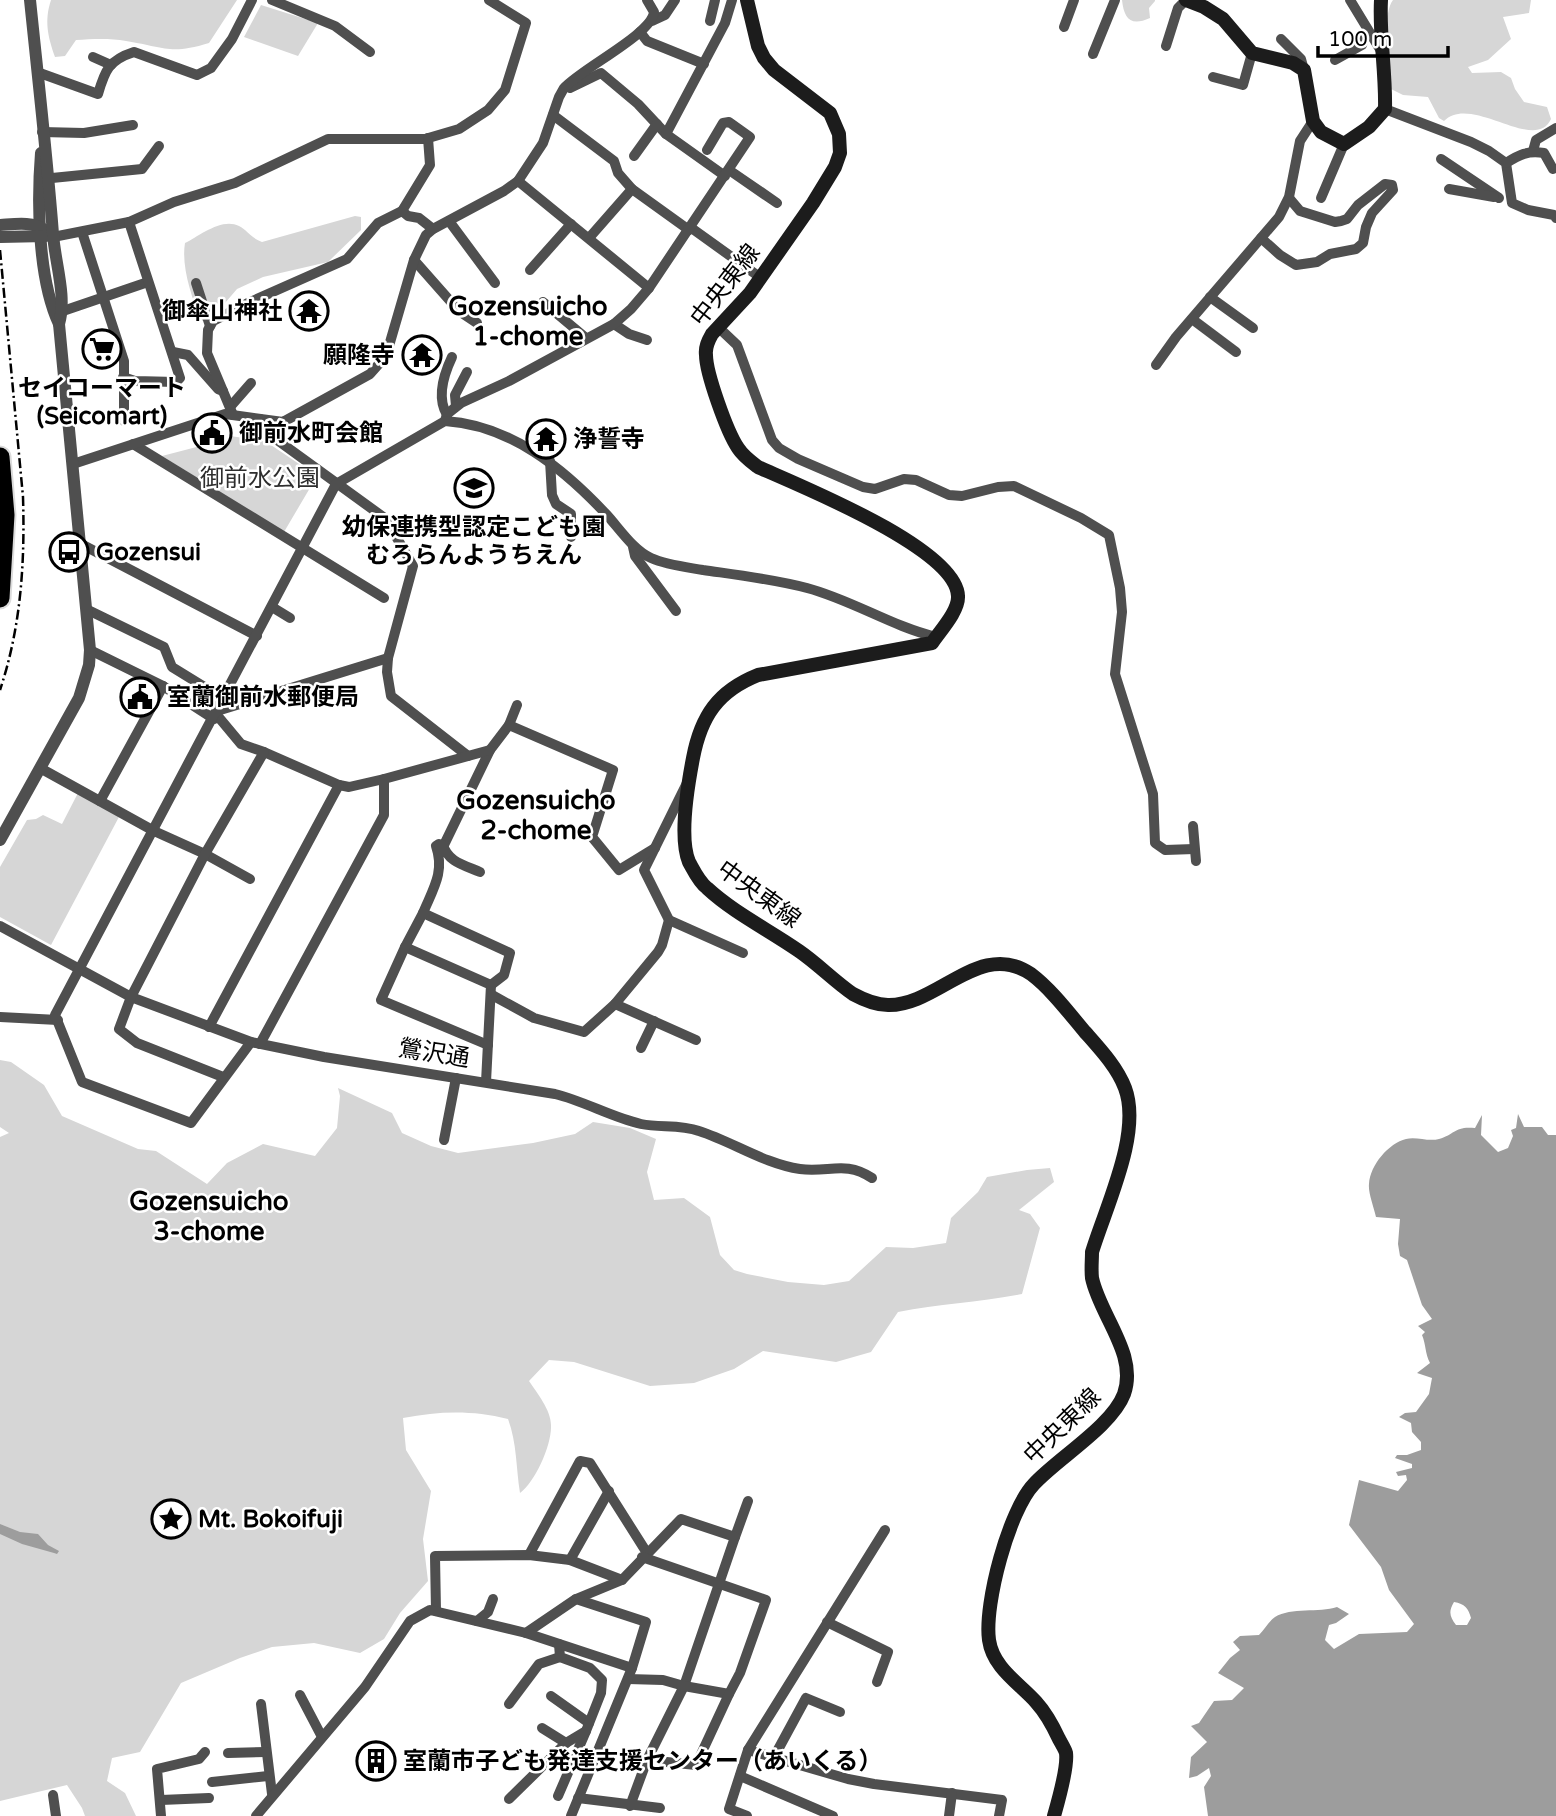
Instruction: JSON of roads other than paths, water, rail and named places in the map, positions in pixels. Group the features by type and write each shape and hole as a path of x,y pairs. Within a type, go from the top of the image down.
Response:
{"highway":[{"path":"0,457 5,515 0,598"}],"main road":[{"name":"中央東線","path":"747,0 758,46 764,58 774,70 830,113 841,144 841,153 835,167 761,278 712,334 706,349 707,365 738,449 758,467 901,536 932,559 951,580 958,596 957,604 929,644 773,672 744,681 716,700 693,754 684,847 689,862 704,886 800,951 852,993 874,1004 901,1004 981,967 993,964 1013,965 1031,975 1071,1015 1101,1051 1124,1087 1130,1114 1126,1147 1096,1238 1091,1266 1093,1280 1121,1348 1127,1377 1124,1394 1114,1413 1034,1484 1017,1508 995,1582 989,1621 991,1649 1001,1668 1037,1703 1051,1723 1066,1754 1063,1783 1054,1816"},
{"path":"1186,0 1223,19 1252,53 1293,63 1304,70 1313,121 1321,132 1344,144 1369,127 1385,109 1381,0"}],"street":[{"path":"0,840 79,698 89,665 90,650 61,318 44,233 42,132 30,0"},
{"path":"37,72 97,98 106,70 125,55 134,52 197,75 211,68 232,39 252,0"},
{"path":"272,0 335,26 370,52"},
{"path":"0,225 44,233 82,232 129,222 174,202 235,183 328,139 428,138 458,129 480,117 505,90 526,23 489,0"},
{"path":"647,0 654,12 652,21"},
{"path":"74,464 231,411 260,419 286,421 374,372 386,356 414,260 426,235 518,181 543,143 562,91 574,79 652,21 665,15 675,0"},
{"path":"710,21 715,0"},
{"path":"666,134 725,23 732,0"},
{"path":"1064,27 1074,0"},
{"path":"1093,54 1115,0"},
{"path":"1167,46 1178,8 1186,0"},
{"path":"1350,0 1383,54"},
{"path":"1335,60 1362,45 1367,29"},
{"path":"640,32 647,41 704,64"},
{"path":"1281,39 1300,59 1304,70"},
{"path":"1213,77 1243,85 1252,53"},
{"path":"93,57 111,65"},
{"path":"562,91 601,73 638,104 666,134 778,203"},
{"path":"1385,109 1471,142 1506,163 1512,203"},
{"path":"553,115 614,161 618,173 632,188 761,278"},
{"path":"1156,365 1279,217 1289,198 1300,141 1313,121"},
{"path":"384,779 384,815 255,1043 223,1077 191,1123 82,1082 55,1015 336,484 446,418 456,406 509,381 614,324 631,309 649,288 750,137 729,122 723,123 707,150"},
{"path":"634,156 657,124"},
{"path":"42,132 84,133 132,125"},
{"path":"1532,151 1536,140 1556,128"},
{"path":"231,411 207,353 207,340 213,321 347,259 378,223 402,211 430,165 428,138"},
{"path":"1321,198 1344,144"},
{"path":"44,178 142,169 159,146"},
{"path":"1506,163 1532,151 1544,153 1553,169"},
{"path":"1441,159 1499,198"},
{"path":"518,181 649,288"},
{"path":"1261,238 1296,265 1317,262 1330,254 1356,249 1363,243 1372,213 1393,190 1392,185 1385,184 1358,205 1347,219 1335,222 1300,211 1289,198"},
{"path":"589,238 632,188"},
{"path":"1449,188 1499,198 1528,210 1554,215 1556,218"},
{"path":"402,211 408,216 419,218 433,229"},
{"path":"449,221 495,282"},
{"path":"123,377 135,381 176,382 180,377 129,222"},
{"path":"530,270 571,224"},
{"path":"0,237 20,229"},
{"path":"82,232 124,361 124,421"},
{"path":"414,260 459,311 477,323"},
{"path":"61,318 148,282"},
{"path":"196,283 211,326"},
{"path":"1210,297 1253,328"},
{"path":"543,302 586,338"},
{"path":"1192,319 1236,352"},
{"path":"614,324 629,334 647,340"},
{"path":"718,327 737,345 772,440 786,454 863,487 875,489 904,479 916,480 949,495 962,496 1014,486 1109,535 1122,612 1115,674 1153,794 1155,843 1157,847 1195,855 1194,826"},
{"path":"173,352 188,355 218,389 223,391"},
{"path":"446,418 442,377 452,356"},
{"path":"456,406 455,395 467,372"},
{"path":"231,411 251,383"},
{"path":"446,418 487,429 550,461 596,504 640,552 664,562 805,587 844,599 902,627 936,637"},
{"path":"260,419 262,429 386,519 413,566 388,658 391,696 468,755"},
{"path":"133,444 384,598"},
{"path":"550,461 552,495 556,503 571,514 571,537"},
{"path":"631,542 635,556 676,611"},
{"path":"80,544 257,636"},
{"path":"272,607 290,618"},
{"path":"86,609 164,647 172,667 224,699"},
{"path":"90,650 216,715 240,744 264,751 340,785 349,787 384,779 490,750"},
{"path":"216,715 388,658"},
{"path":"100,800 163,686"},
{"path":"480,872 452,860 445,853 443,846 490,750 509,725 516,705"},
{"path":"509,725 613,770 592,837 619,870 655,848"},
{"path":"223,1077 137,1043 119,1029 131,997 205,854 264,751"},
{"path":"40,768 154,831 205,854 250,879"},
{"path":"689,779 680,792 643,870 669,920 743,953"},
{"path":"209,1027 340,785"},
{"path":"443,846 436,846 441,860 440,871 381,1000 488,1045"},
{"path":"423,913 510,953 504,975 491,990 486,1082"},
{"path":"405,947 491,990 534,1017 584,1032 615,1004 658,952 669,920"},
{"name":"鶯沢通","path":"0,926 131,997 255,1043 300,1053 573,1098 643,1124 677,1125 697,1130 758,1156 800,1169 859,1170 873,1178"},
{"path":"615,1004 696,1040"},
{"path":"0,1017 58,1020"},
{"path":"640,1048 654,1021"},
{"path":"444,1140 456,1078"},
{"path":"528,1555 580,1461 590,1463 645,1555 766,1600 740,1674 696,1765 647,1760"},
{"path":"570,1560 609,1491"},
{"path":"630,1805 647,1760 684,1686 748,1501"},
{"path":"526,1633 576,1599 622,1580 681,1519 735,1537"},
{"path":"747,1816 729,1809 748,1750 885,1530"},
{"path":"436,1611 435,1556 528,1555 570,1560 622,1580"},
{"path":"477,1621 488,1612 492,1599"},
{"path":"571,1816 628,1679 646,1622 576,1599"},
{"path":"256,1816 365,1687 410,1621 430,1610 526,1633 632,1668"},
{"path":"827,1622 888,1652 877,1682"},
{"path":"559,1644 560,1657"},
{"path":"509,1704 539,1664 560,1657 590,1668 602,1680 601,1693 558,1796"},
{"path":"628,1679 663,1680 729,1694"},
{"path":"300,1695 322,1737"},
{"path":"551,1696 587,1727"},
{"path":"775,1757 806,1698 840,1712"},
{"path":"261,1704 272,1794"},
{"path":"509,1800 566,1743 587,1727"},
{"path":"542,1728 566,1743"},
{"path":"748,1750 874,1784 1002,1800 999,1816"},
{"path":"161,1816 157,1769 199,1759 205,1752"},
{"path":"228,1754 266,1752"},
{"path":"212,1782 268,1776"},
{"path":"740,1776 833,1816"},
{"path":"949,1816 952,1793"},
{"path":"53,1795 56,1816"},
{"path":"161,1800 209,1798"},
{"path":"578,1798 660,1808"}],"railway":[{"path":"0,250 23,497 20,595 13,643 0,690"}],"place":[{"name":"御傘山神社","path":"309,311"},
{"name":"セイコーマート (Seicomart)","path":"102,349"},
{"name":"願隆寺","path":"422,355"},
{"name":"御前水町会館","path":"212,433"},
{"name":"浄誓寺","path":"546,439"},
{"name":"幼保連携型認定こども園 むろらんようちえん","path":"474,488"},
{"name":"Gozensui","path":"69,552"},
{"name":"室蘭御前水郵便局","path":"140,697"},
{"name":"Mt. Bokoifuji","path":"171,1519"},
{"name":"室蘭市子ども発達支援センター（あいくる）","path":"376,1761"}],"district":[{"name":"Gozensuicho 1-chome","path":"528,321"},
{"name":"Gozensuicho 2-chome","path":"536,815"},
{"name":"Gozensuicho 3-chome","path":"209,1216"}],"park label":[{"name":"御前水公園","path":"260,478"}]}
